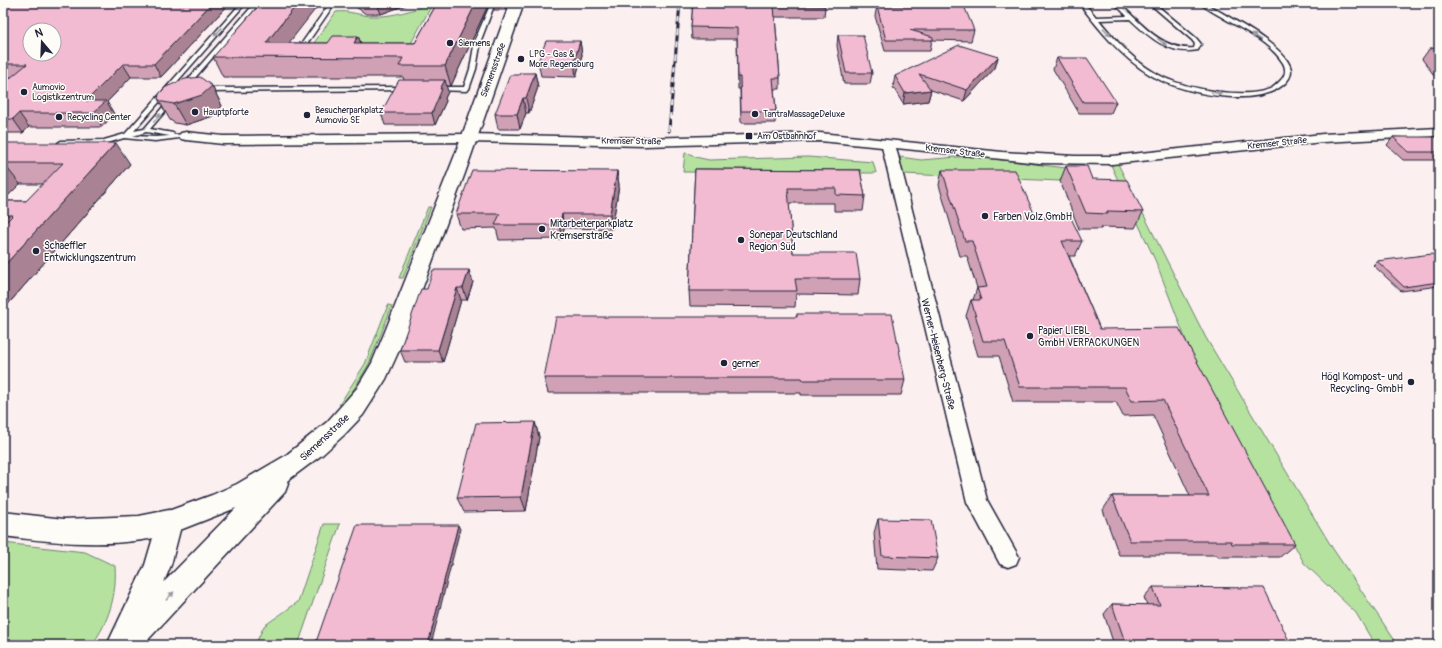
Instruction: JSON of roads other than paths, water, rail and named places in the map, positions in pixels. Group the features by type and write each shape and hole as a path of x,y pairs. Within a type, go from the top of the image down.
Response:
{"highway":[{"path":"3,524 64,531 139,528 168,522"}],"street":[{"name":"Siemensstraße","path":"168,522 205,511 234,499 298,462 329,436 356,407 382,366 469,138 517,3"},
{"name":"Kremser Straße","path":"469,138 644,142 722,141 791,136 820,137 888,143 1009,158 1079,161 1112,160 1323,138 1439,132"},
{"path":"186,136 223,140 469,138"},
{"name":"Werner-Heisenberg-Straße","path":"888,143 977,502 1008,557"},
{"path":"123,645 298,462"},
{"path":"123,645 158,565 168,522"}],"lane":[{"path":"126,137 163,89 244,3"},
{"path":"189,90 182,90 258,3"},
{"path":"307,50 299,50 333,3"},
{"path":"426,90 466,89 473,69 478,40 493,3"},
{"path":"1081,3 1133,59 1146,70 1182,86 1220,94 1241,95 1258,94 1282,84 1288,76 1288,71 1287,66 1281,56 1267,44 1202,3"},
{"path":"1116,3 1165,46 1181,51 1196,49 1198,44 1194,39 1151,3"},
{"path":"1096,19 1132,17"},
{"path":"146,130 175,93 163,89"},
{"path":"197,90 410,90"},
{"path":"56,143 104,142 126,137 146,130 186,136"},
{"path":"126,137 155,139 186,136"}],"railway":[{"path":"669,131 680,3"}],"place":[{"name":"Siemens","path":"450,43"},
{"name":"LPG - Gas & More Regensburg","path":"521,59"},
{"name":"Aumovio Logistikzentrum","path":"24,92"},
{"name":"Hauptpforte","path":"195,112"},
{"name":"TantraMassageDeluxe","path":"755,114"},
{"name":"Besucherparkplatz Aumovio SE","path":"307,115"},
{"name":"Recycling Center","path":"59,117"},
{"name":"Am Ostbahnhof","path":"749,136"},
{"name":"Farben Volz GmbH","path":"985,216"},
{"name":"Mitarbeiterparkplatz Kremserstraße","path":"542,229"},
{"name":"Sonepar Deutschland Region Süd","path":"741,240"},
{"name":"Schaeffler Entwicklungszentrum","path":"36,251"},
{"name":"Papier LIEBL GmbH VERPACKUNGEN","path":"1030,336"},
{"name":"gerner","path":"724,363"},
{"name":"Högl Kompost- und Recycling- GmbH","path":"1411,382"}]}
